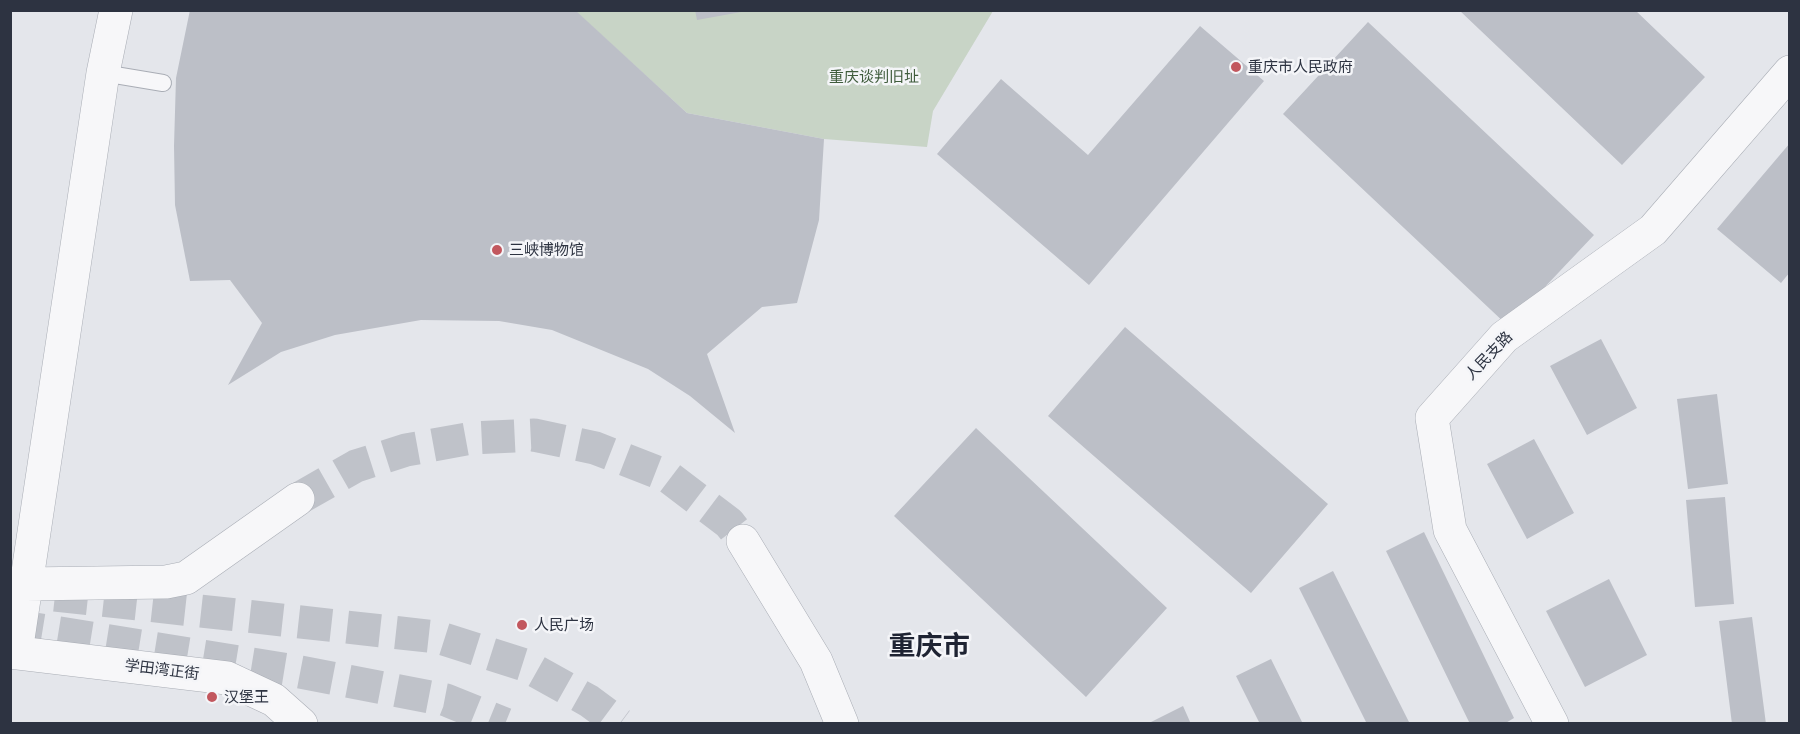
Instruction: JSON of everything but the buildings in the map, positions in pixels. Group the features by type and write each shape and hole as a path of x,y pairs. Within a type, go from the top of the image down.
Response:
{"street":[{"path":"13,652 26,584 103,73 117,10"},
{"name":"人民支路","path":"1552,723 1450,530 1432,418 1504,337 1653,230 1790,72"},
{"path":"26,584 166,582 186,578 298,499"},
{"path":"743,541 816,660 842,723"},
{"name":"学田湾正街","path":"13,652 227,678 274,700 301,723"}],"lane":[{"path":"103,73 164,83"}],"green space":[{"name":"重庆谈判旧址","path":"575,11 993,11 933,111 927,147 824,139 687,113"}],"tunnel":[{"path":"298,499 356,466 406,450 472,438 534,435 595,448 667,476 729,523 743,541"},
{"path":"55,595 437,637 525,665 589,701 620,724"},
{"path":"10,625 295,671 446,700 505,724"}],"place":[{"name":"重庆市人民政府","path":"1236,67"},
{"name":"三峡博物馆","path":"497,250"},
{"name":"人民广场","path":"522,625"},
{"name":"汉堡王","path":"212,697"}],"district":[{"name":"重庆市","path":"929,647"}]}
